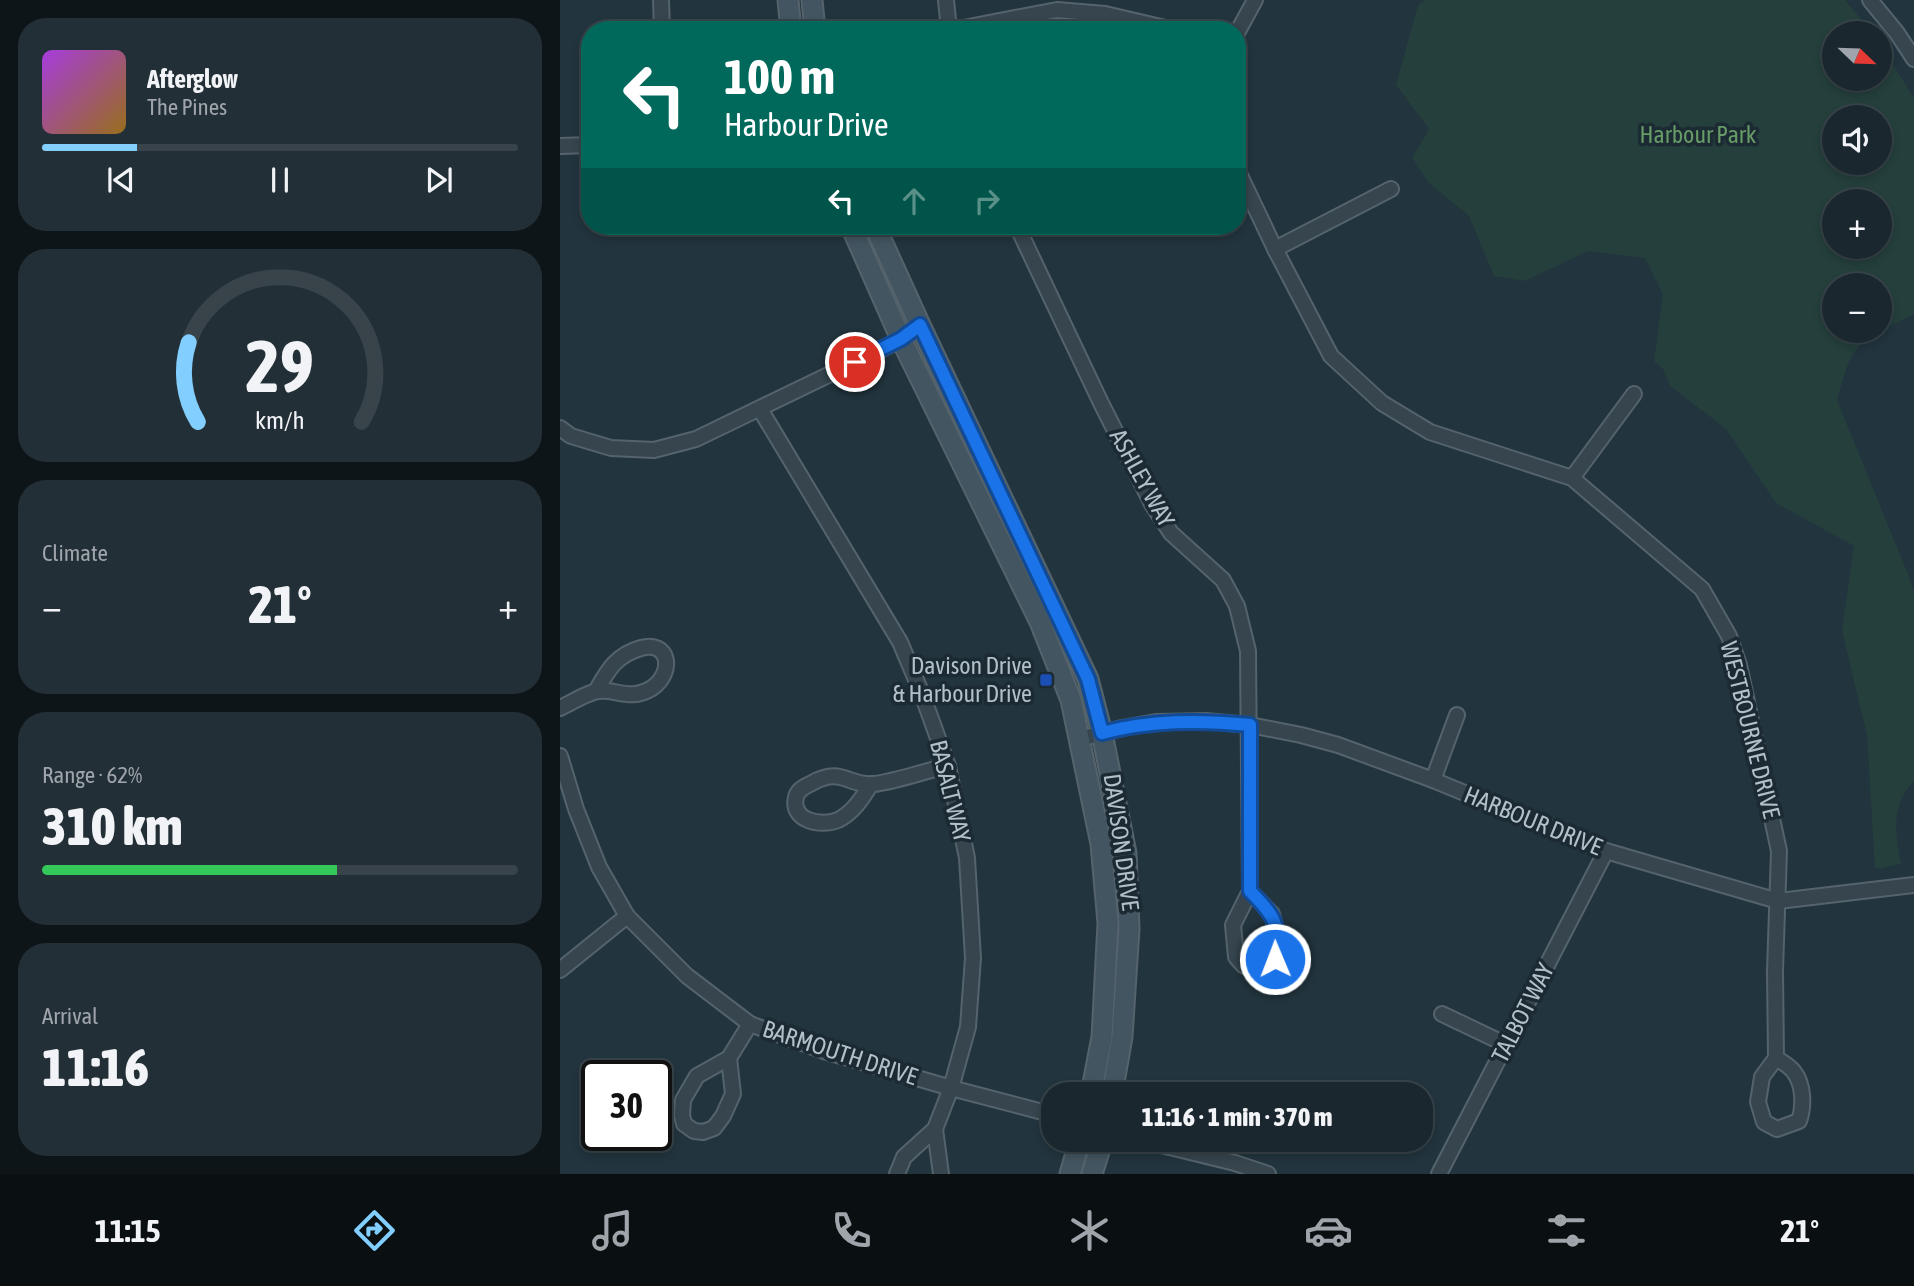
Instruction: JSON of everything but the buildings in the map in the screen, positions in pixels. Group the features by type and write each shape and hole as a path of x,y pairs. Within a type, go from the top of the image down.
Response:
{"main road":[{"path":"788,0 789,21"},
{"path":"812,0 814,21"},
{"name":"DAVISON DRIVE","path":"855,235 901,339 1040,622 1071,700 1101,844 1108,923 1102,1037 1093,1082"},
{"name":"DAVISON DRIVE","path":"879,235 1088,679 1102,733 1126,853 1129,929 1122,1037 1114,1082"},
{"path":"1070,1174 1076,1152"},
{"path":"1092,1174 1099,1152"}],"street":[{"path":"661,0 662,21"},
{"path":"946,0 950,21"},
{"path":"1244,21 1255,0"},
{"path":"1870,0 1897,33 1914,60"},
{"path":"999,21 1057,10 1105,14 1135,21"},
{"path":"560,146 581,145"},
{"name":"WESTBOURNE DRIVE","path":"1246,188 1331,356 1382,403 1430,432 1572,478 1702,589 1729,636 1739,665 1779,851 1775,971 1776,1058"},
{"path":"1275,249 1391,189"},
{"name":"ASHLEY WAY","path":"1021,235 1152,504 1171,533 1223,580 1237,606 1248,651 1250,891"},
{"path":"560,428 571,436 611,448 654,450 696,439 901,339 920,325"},
{"path":"1572,478 1634,394"},
{"name":"BASALT WAY","path":"760,409 900,642 948,766 967,858 973,958 968,1027 951,1088 935,1129"},
{"path":"560,708 596,691 634,695 650,689 663,678 667,668 665,656 657,649 647,646 634,650 612,664 596,691"},
{"path":"1433,780 1457,715"},
{"name":"HARBOUR DRIVE","path":"1102,733 1156,722 1206,721 1250,725 1301,735 1338,745 1433,780 1606,850 1777,901 1914,885"},
{"path":"1080,739 1102,733"},
{"name":"BARMOUTH DRIVE","path":"560,756 576,808 599,867 627,916 687,976 750,1024 824,1051 1041,1112"},
{"path":"871,784 858,804 838,820 819,823 804,819 797,812 796,797 801,788 822,777 838,775 871,784 948,766"},
{"name":"TALBOT WAY","path":"1438,1174 1606,850"},
{"path":"1250,891 1272,914 1279,943 1275,959 1266,968 1254,970 1243,965 1236,957 1233,925 1250,891"},
{"path":"560,970 627,916"},
{"path":"1442,1014 1507,1045"},
{"path":"729,1058 733,1094 723,1116 714,1128 702,1132 694,1130 684,1124 683,1100 697,1076 729,1058 750,1024"},
{"path":"1776,1058 1794,1071 1804,1108 1798,1121 1777,1129 1764,1122 1758,1102 1762,1077 1776,1058"},
{"path":"897,1174 904,1157 935,1129"},
{"path":"935,1129 941,1174"},
{"path":"1180,1152 1232,1168 1268,1174"}],"green space":[{"name":"Harbour Park","path":"1425,0 1845,0 1863,21 1822,21 1822,91 1892,91 1892,63 1914,98 1914,314 1892,325 1892,273 1822,273 1822,343 1863,343 1857,348 1847,366 1837,400 1912,584 1914,595 1914,781 1901,800 1898,810 1896,830 1901,864 1875,869 1867,735 1842,631 1854,546 1776,503 1726,429 1670,386 1663,369 1654,361 1663,294 1645,258 1588,251 1525,281 1494,276 1469,216 1429,183 1412,158 1429,129 1396,85 1418,5"}],"place":[{"name":"Davison Drive & Harbour Drive","path":"1046,680"}],"route":[{"path":"855,362 901,339 920,325 1061,618 1088,679 1102,733 1156,722 1206,721 1250,725 1250,891 1272,914 1279,943 1275,959"}]}
